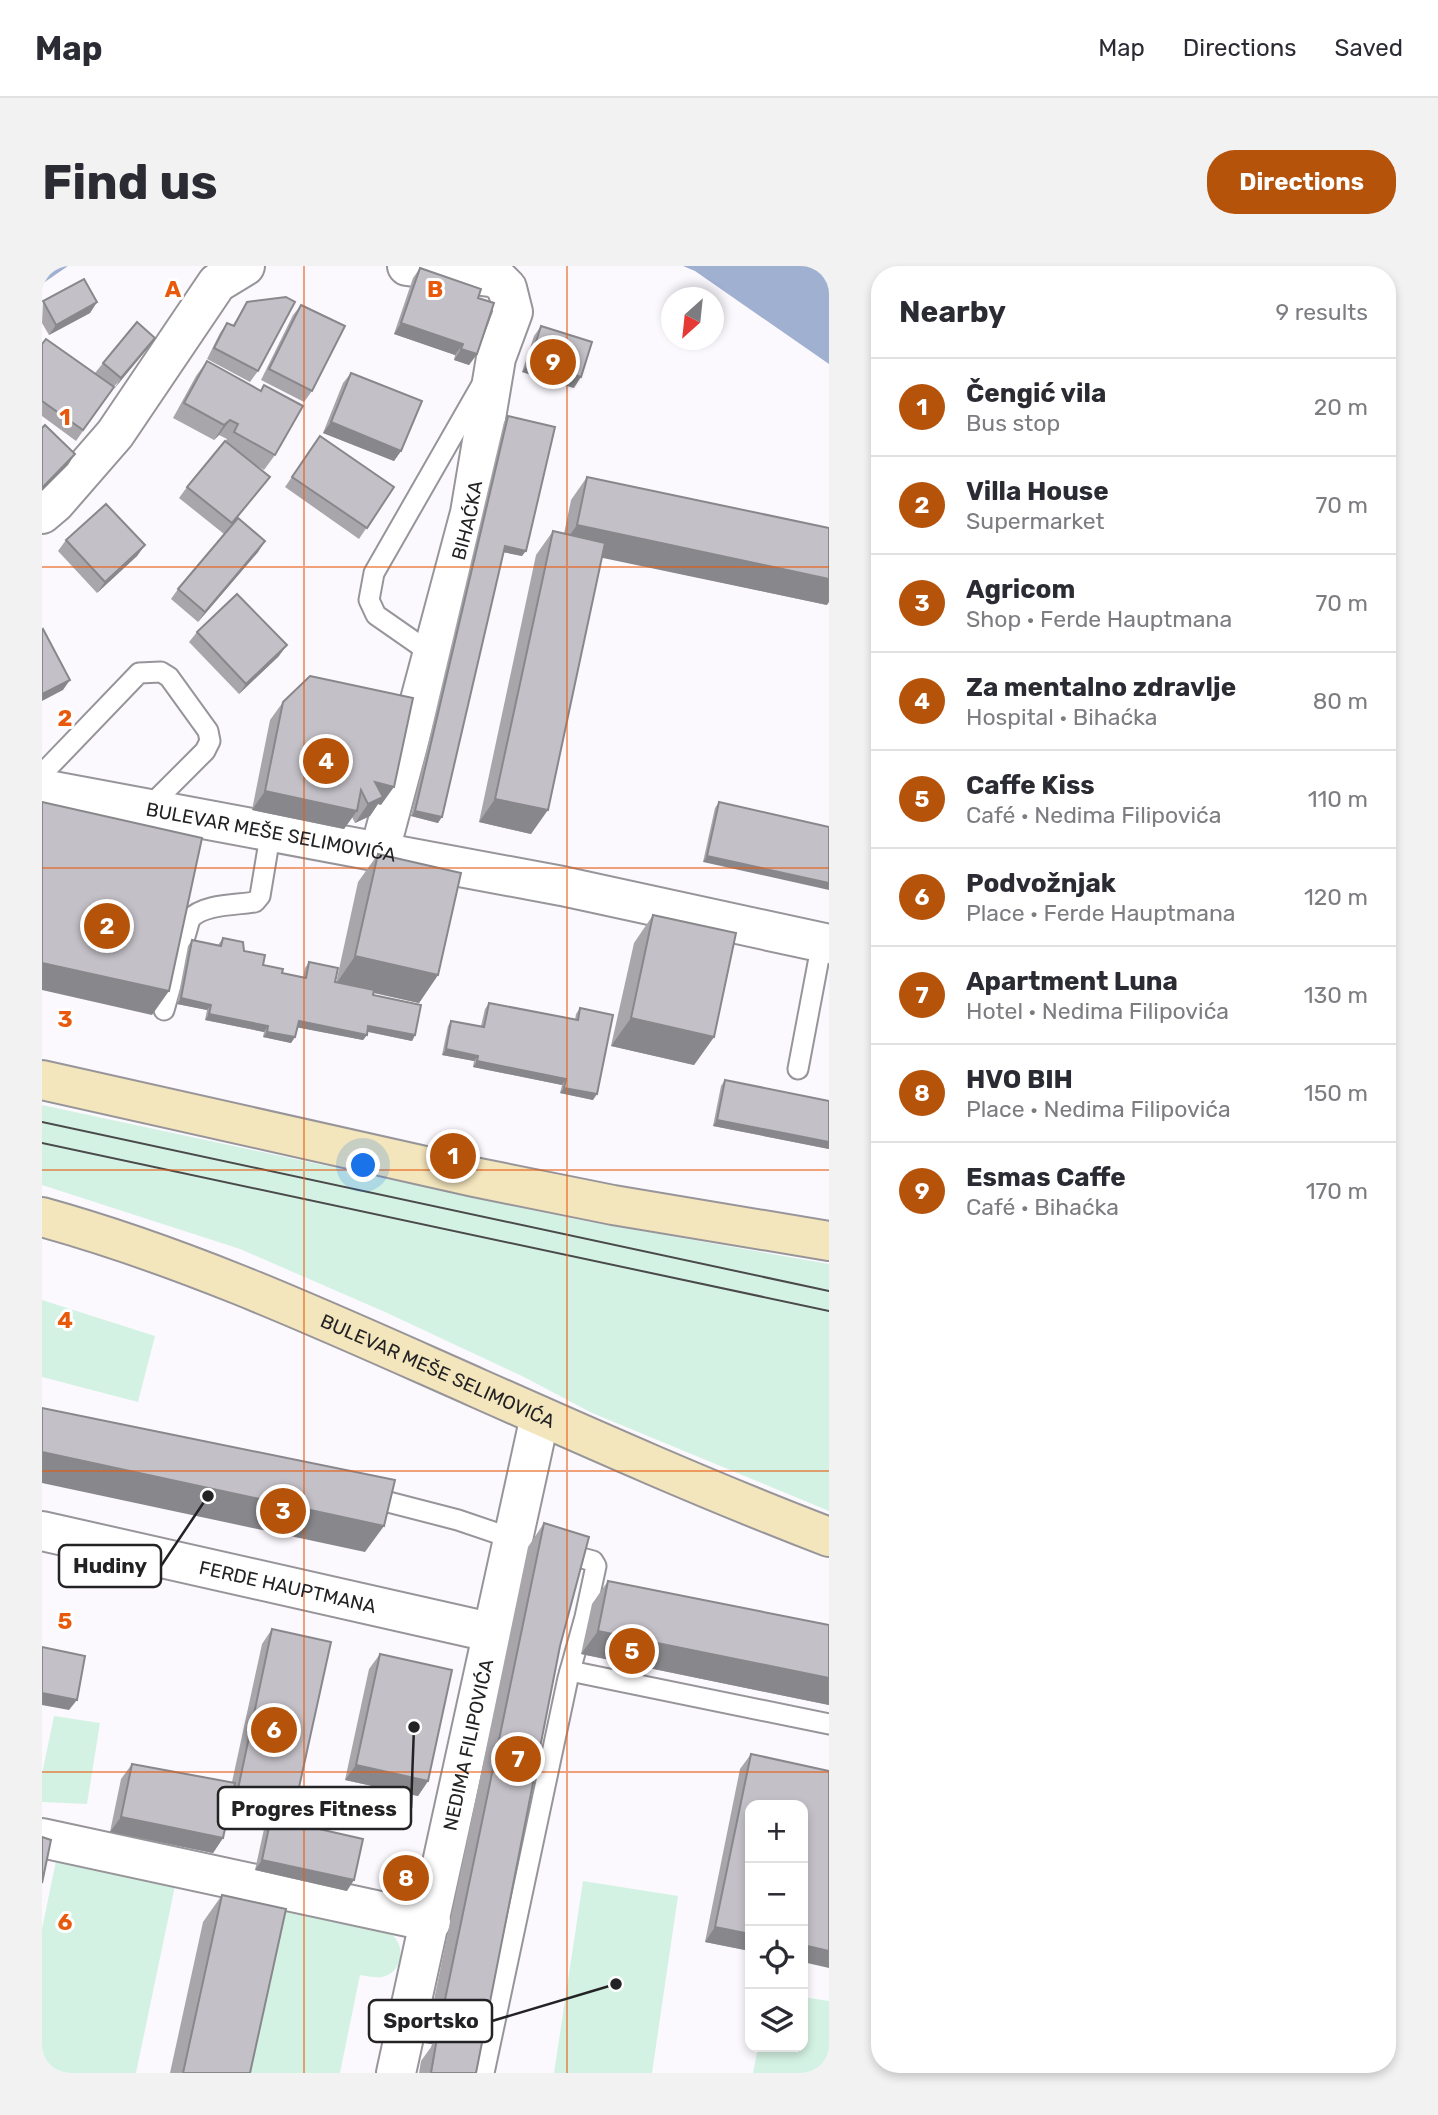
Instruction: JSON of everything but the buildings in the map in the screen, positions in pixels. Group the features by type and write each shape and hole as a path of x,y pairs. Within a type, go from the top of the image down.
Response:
{"main road":[{"path":"42,1080 487,1180 613,1205 829,1241"},
{"name":"BULEVAR MEŠE SELIMOVIĆA","path":"42,1217 151,1251 231,1280 670,1472 829,1537"}],"street":[{"path":"42,514 55,503 115,434 217,283 245,266"},
{"name":"BIHAĆKA","path":"380,850 470,513 496,358 513,312 511,295 505,285 491,277 407,266"},
{"name":"BULEVAR MEŠE SELIMOVIĆA","path":"42,789 380,850 825,943"},
{"name":"NEDIMA FILIPOVIĆA","path":"396,2073 540,1416"},
{"name":"FERDE HAUPTMANA","path":"42,1531 494,1633"},
{"path":"42,1838 431,1922"}],"lane":[{"path":"432,654 376,615 369,600 374,573 496,358"},
{"path":"42,774 139,673 162,672 169,677 208,731 210,741 205,751 148,808"},
{"path":"164,1010 190,919 195,912 255,902 260,896 271,830"},
{"path":"798,1069 825,943"},
{"path":"352,1493 457,1520 593,1561 596,1566 570,1671 484,2073"},
{"path":"570,1671 829,1724"}],"green space":[{"path":"42,1105 575,1219 829,1264 829,1511 592,1413 524,1377 385,1312 240,1249 42,1185"},
{"path":"42,1300 155,1336 138,1402 42,1377"},
{"path":"54,1716 100,1723 87,1804 42,1802 42,1774"},
{"path":"56,1861 175,1886 136,2073 61,2073 42,2069 42,1929"},
{"path":"583,1881 678,1896 652,2073 554,2073"},
{"path":"282,1908 379,1928 388,1932 398,1943 400,1957 395,1970 382,1977 360,1975 340,2073 248,2073"},
{"path":"808,1998 829,2001 829,2073 753,2073 757,2052 808,2052"}],"water":[{"path":"42,266 68,266 42,284"},
{"path":"683,266 829,266 829,364 724,291 724,287 718,287"}],"tram line":[{"path":"42,1122 829,1291"},
{"path":"42,1143 829,1311"}],"place":[{"name":"Esmas Caffe","path":"553,362"},
{"name":"Za mentalno zdravlje","path":"326,761"},
{"name":"Villa House","path":"107,926"},
{"name":"Čengić vila","path":"453,1156"},
{"name":"Hudiny","path":"208,1496"},
{"name":"Agricom","path":"283,1511"},
{"name":"Caffe Kiss","path":"632,1651"},
{"name":"Progres Fitness","path":"414,1727"},
{"name":"Podvožnjak","path":"274,1730"},
{"name":"Apartment Luna","path":"518,1759"},
{"name":"HVO BIH","path":"406,1878"},
{"name":"Sportsko","path":"616,1984"}]}
